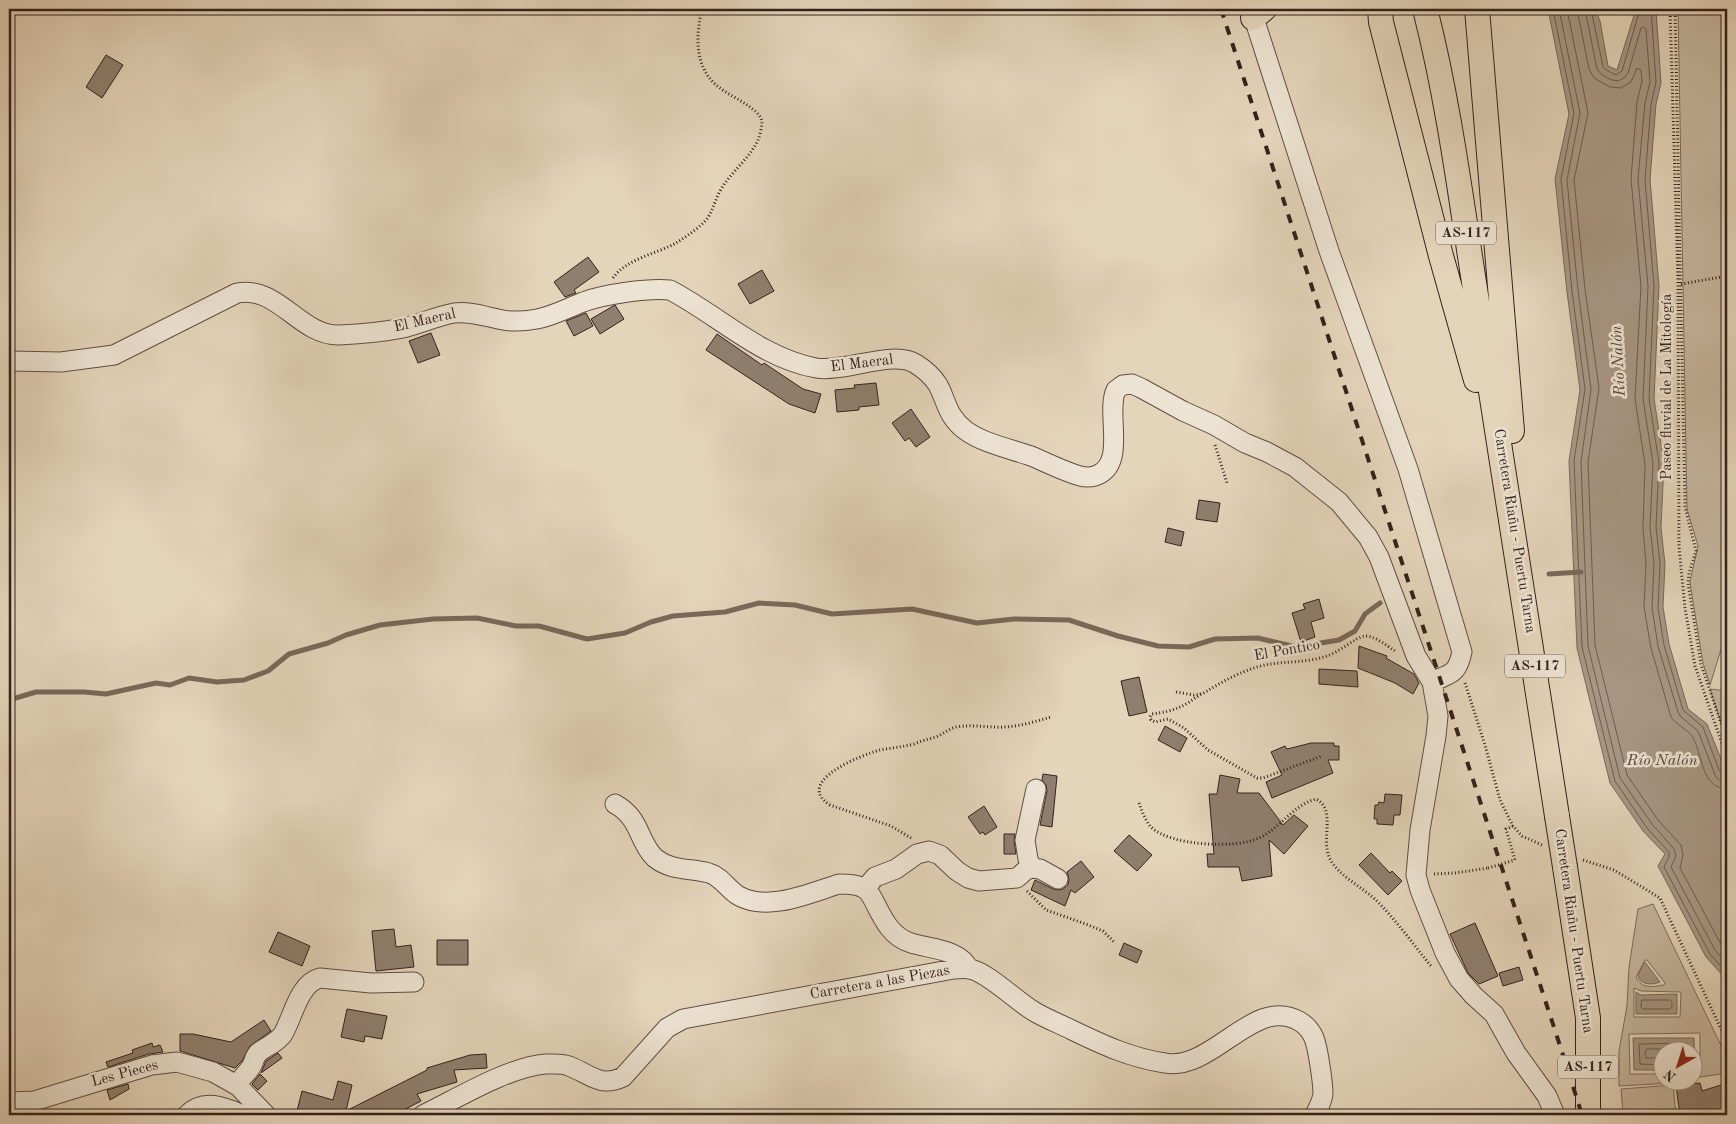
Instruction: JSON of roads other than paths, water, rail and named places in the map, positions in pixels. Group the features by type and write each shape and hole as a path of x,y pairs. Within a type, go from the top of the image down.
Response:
{"main road":[{"name":"Carretera Riañu - Puertu Tarna","path":"1425,9 1441,74 1558,816 1572,863 1588,1018 1588,1115"},
{"path":"1477,9 1512,430 1511,516"},
{"path":"1375,13 1441,256 1484,406 1502,458"}],"street":[{"path":"1256,12 1329,251 1408,469 1462,652 1459,666 1453,673 1432,682 1438,716 1420,830 1416,875 1420,890 1445,953 1459,979 1494,1014 1516,1053 1547,1096 1555,1115"},
{"name":"El Maeral","path":"9,361 61,362 114,354 236,293 247,291 271,299 318,331 338,335 394,329 453,313 466,312 504,320 520,321 550,316 585,301 656,289 670,290 754,342 772,352 806,366 836,369 900,359 914,363 937,383 950,414 965,430 988,441 1084,477 1095,476 1104,470 1111,460 1114,425 1112,404 1116,390 1132,384 1295,467 1339,502 1354,518 1380,557 1416,656 1432,682"},
{"path":"1025,873 1028,858 1025,840 1036,789"},
{"path":"615,804 629,814 638,827 648,849 662,863 674,868 707,872 716,876 732,891 748,900 769,903 839,884 848,884 865,889 872,896 886,924 904,940 951,954 966,962 970,969"},
{"path":"865,889 875,877 896,869 917,854 929,852 940,855 968,878 979,881 988,882 1040,869 1058,879"},
{"name":"Carretera a las Piezas","path":"423,1115 523,1068 559,1064 605,1082 614,1081 623,1077 667,1028 683,1019 954,969 970,969 981,973 1035,1012 1112,1049 1130,1056 1167,1064 1182,1064 1195,1059 1249,1026 1270,1018 1286,1016 1298,1020 1307,1026 1314,1039 1322,1086 1322,1096 1315,1115"},
{"path":"238,1086 239,1080 251,1067 259,1052 274,1044 282,1034 305,987 314,979 371,983 414,982"},
{"name":"Les Pieces","path":"9,1102 34,1101 152,1065 177,1062 213,1072 238,1086 266,1115"},
{"path":"186,1115 197,1107 208,1105 221,1106 243,1115"}],"water":[{"name":"Río Nalón","path":"1548,9 1595,9 1600,21 1608,66 1617,70 1636,9 1656,9 1661,83 1656,104 1650,179 1659,286 1654,399 1664,463 1661,528 1665,564 1663,607 1669,644 1688,709 1707,724 1727,774 1727,987 1724,977 1706,957 1658,866 1665,854 1643,831 1610,783 1577,648 1569,461 1580,390 1555,179 1569,114"},
{"path":"1645,962 1660,982 1649,984 1639,979 1638,975"},
{"path":"1636,992 1641,995 1677,994 1677,1014 1636,1014"},
{"path":"1633,1038 1694,1038 1694,1042 1654,1042 1654,1070 1634,1070"}],"waterway":[{"path":"1549,574 1581,572"},
{"path":"9,700 36,692 106,694 156,683 170,685 189,678 217,682 244,680 268,671 289,654 328,643 346,635 380,625 433,619 477,618 516,626 539,626 587,639 625,633 651,622 673,616 725,612 759,603 795,605 832,614 912,609 977,623 1014,619 1069,620 1118,636 1158,646 1189,647 1215,639 1258,638 1296,647 1339,640 1355,631 1365,614 1380,603"}],"railway":[{"path":"1221,9 1582,1115"}]}
